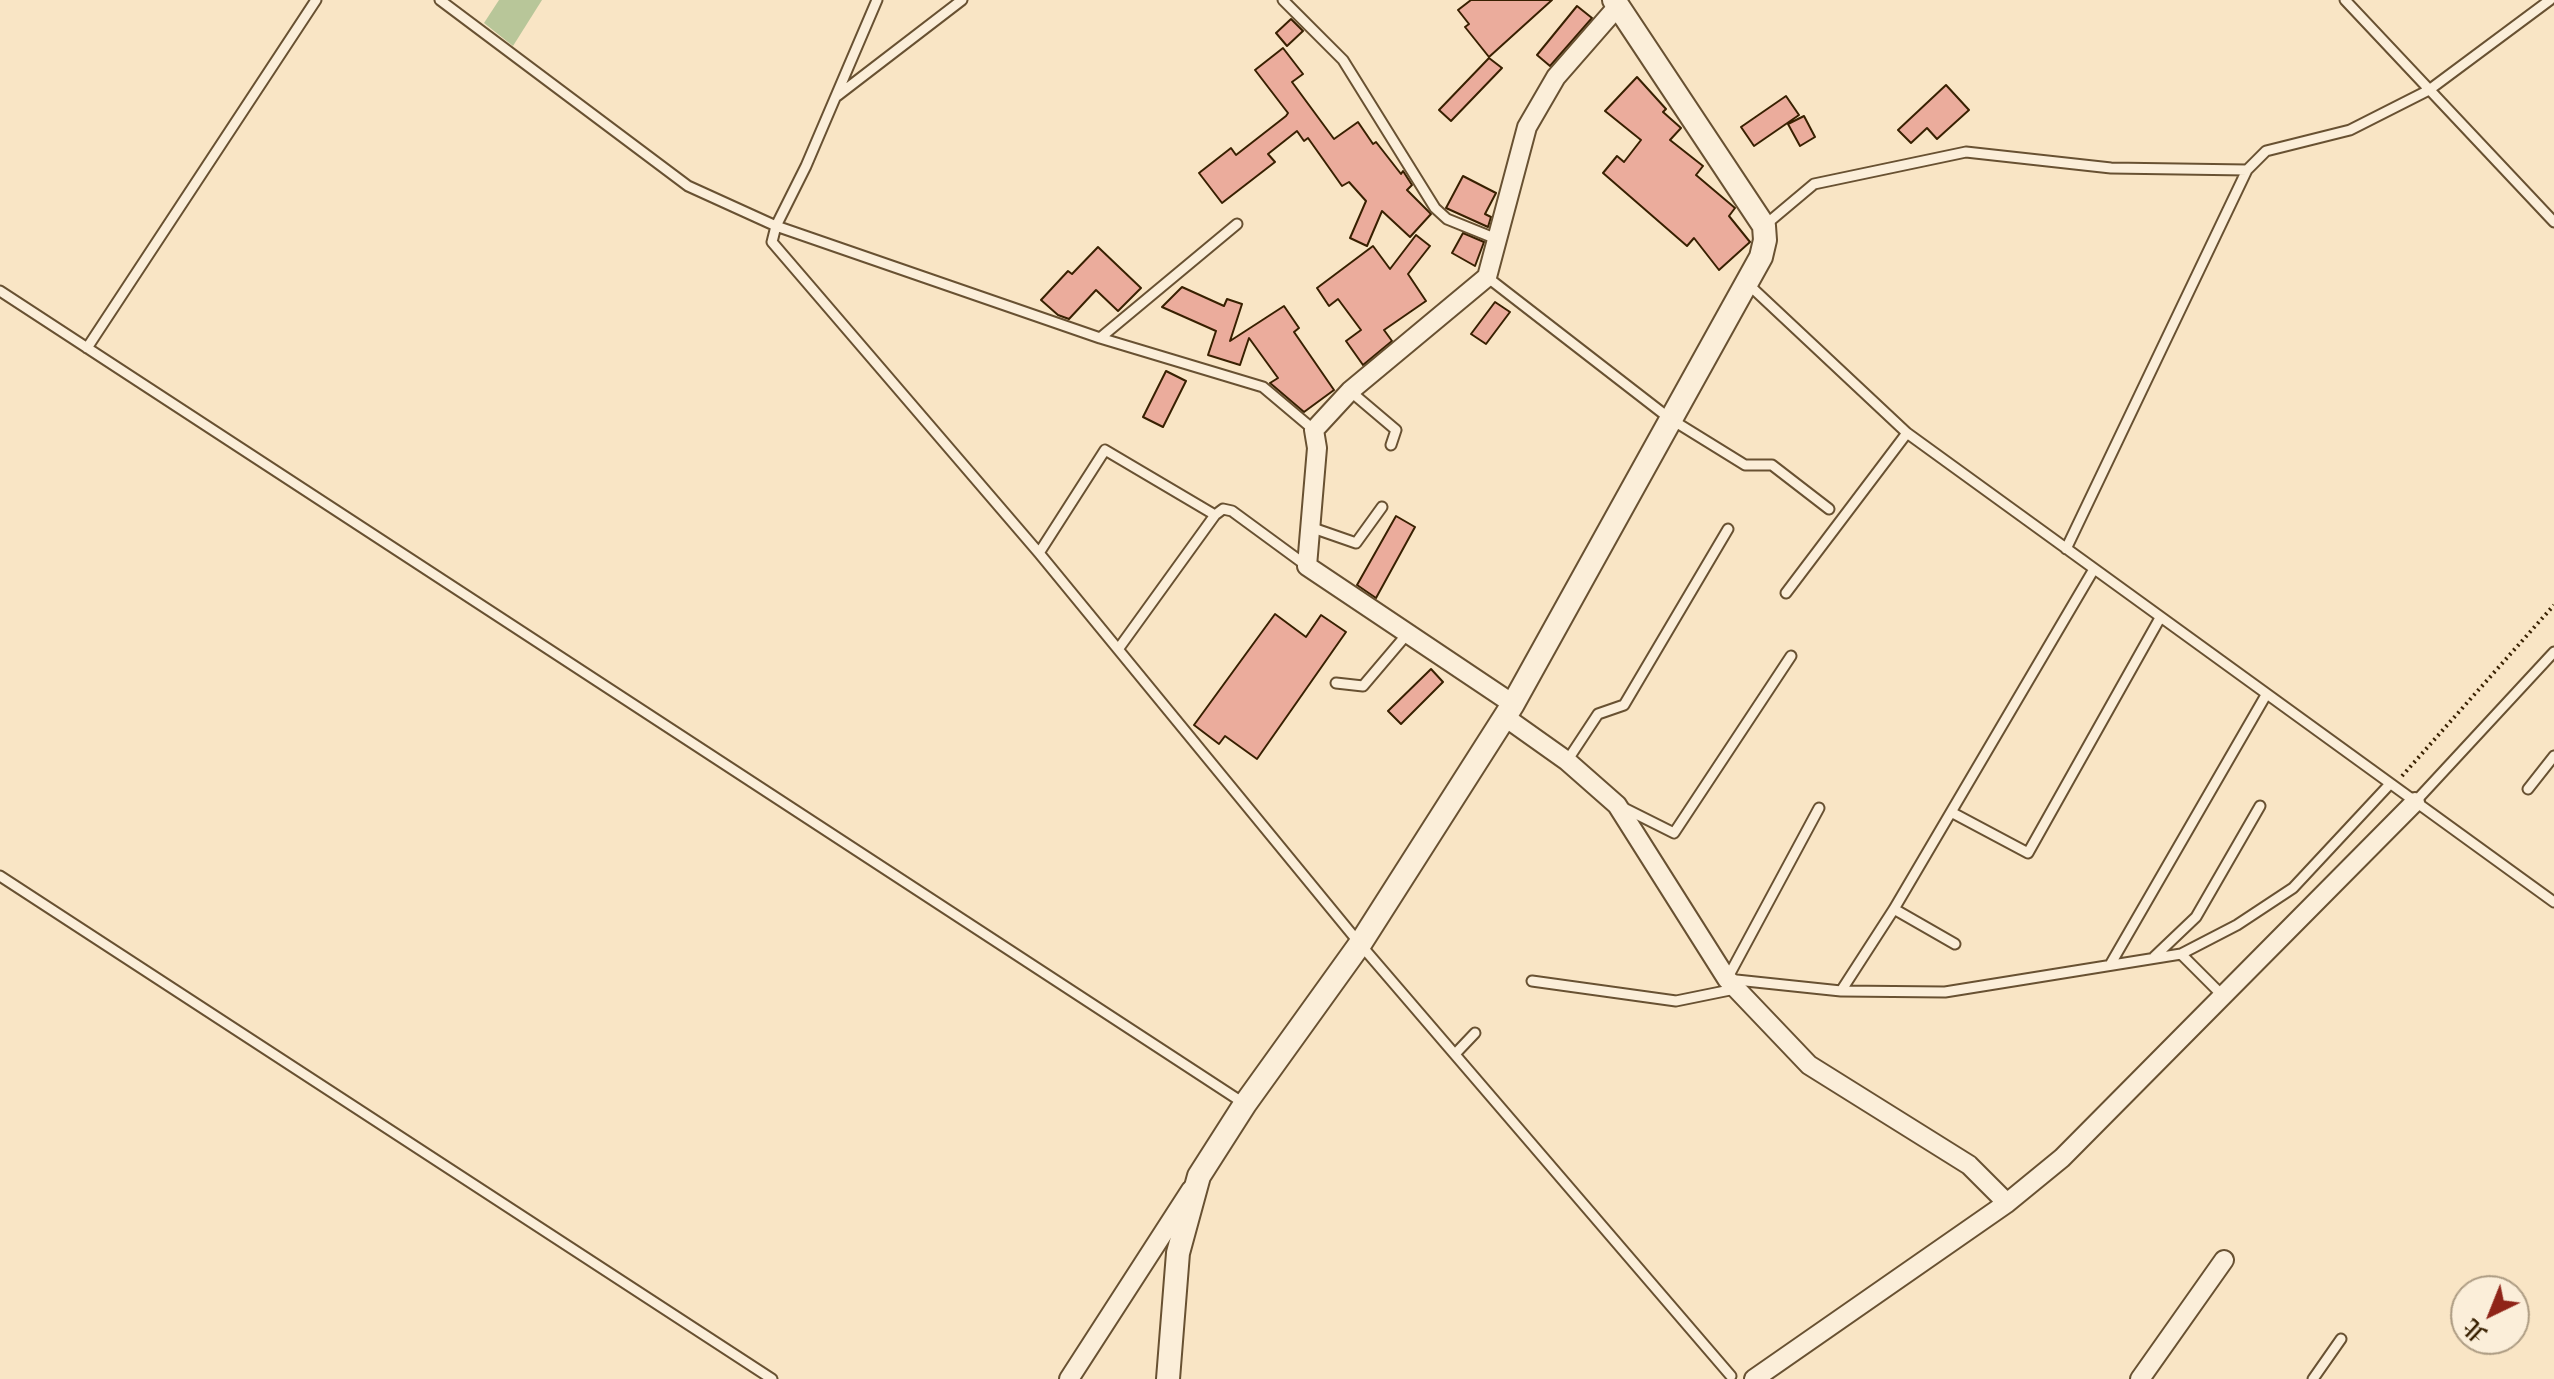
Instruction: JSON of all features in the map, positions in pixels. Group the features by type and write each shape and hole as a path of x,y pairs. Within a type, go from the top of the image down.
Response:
{"street":[{"path":"1069,1379 1245,1104 1360,944 1509,710 1669,418 1747,283 1763,248 1764,226 1616,3 1556,77 1527,127 1487,277 1350,391 1314,430 1317,448 1307,566 1408,633 1509,710 1617,805 1731,984 1809,1065 1969,1165 2007,1203"},
{"path":"1754,1379 2007,1203 2062,1158 2415,802"},
{"path":"1168,1379 1178,1253 1199,1176"},
{"path":"2140,1379 2224,1260"}],"lane":[{"path":"87,348 316,0"},
{"path":"440,0 688,186 776,226 1100,338 1263,387 1314,430"},
{"path":"877,0 837,96 776,226 772,242 1119,648 1360,944 1731,1376"},
{"path":"837,96 962,0"},
{"path":"1283,0 1343,60 1435,208 1447,219 1499,240"},
{"path":"2345,0 2554,222"},
{"path":"2066,549 2247,170 2266,151 2350,130 2429,90 2550,0"},
{"path":"1764,226 1814,184 1966,152 2111,168 2247,170"},
{"path":"1100,338 1237,224"},
{"path":"1487,277 1669,418 1745,465 1772,465 1829,509"},
{"path":"1747,283 1907,433 2554,902"},
{"path":"0,291 1245,1104"},
{"path":"1350,391 1396,430 1391,445"},
{"path":"1786,593 1907,433"},
{"path":"1039,553 1105,450 1215,515"},
{"path":"1310,527 1356,543 1382,507"},
{"path":"1119,648 1215,515 1223,509 1232,511 1307,566"},
{"path":"1567,761 1598,714 1624,705 1728,529"},
{"path":"1841,991 1894,909 2094,569"},
{"path":"1951,812 2028,853 2160,618"},
{"path":"1336,683 1363,686 1408,633"},
{"path":"2415,802 2554,652"},
{"path":"1617,805 1674,833 1791,656"},
{"path":"2110,965 2266,695"},
{"path":"2528,789 2554,756"},
{"path":"1532,981 1676,1001 1731,984 1841,991 1945,992 2181,954 2237,925 2293,888 2391,786"},
{"path":"2154,957 2196,917 2260,806"},
{"path":"1731,984 1819,808"},
{"path":"0,876 772,1379"},
{"path":"1894,909 1955,944"},
{"path":"2181,954 2223,996"},
{"path":"1456,1053 1475,1033"},
{"path":"2313,1379 2341,1339"}],"path":[{"path":"2391,786 2554,605"}],"green space":[{"path":"499,0 542,0 513,46 484,23"}],"building":[{"path":"1471,0 1552,0 1489,57 1465,27 1469,24 1458,10"},
{"path":"1577,6 1592,18 1550,66 1537,55"},
{"path":"1291,19 1303,31 1287,46 1276,33"},
{"path":"1283,48 1303,74 1292,82 1334,139 1358,122 1373,144 1376,142 1401,174 1403,171 1412,185 1407,190 1431,214 1410,237 1382,211 1367,246 1350,238 1366,201 1349,182 1342,186 1308,138 1304,141 1297,131 1268,154 1275,162 1222,203 1199,173 1231,148 1236,155 1286,116 1288,113 1255,70"},
{"path":"1489,58 1502,68 1451,121 1439,110"},
{"path":"1637,77 1666,109 1663,112 1681,128 1670,140 1703,166 1696,175 1735,208 1729,216 1750,242 1719,270 1694,238 1687,246 1603,173 1617,156 1624,162 1641,140 1605,111"},
{"path":"1946,85 1969,110 1937,139 1927,128 1911,143 1898,130"},
{"path":"1786,96 1799,115 1754,146 1741,127"},
{"path":"1804,116 1815,137 1800,146 1788,124"},
{"path":"1463,176 1496,193 1485,214 1491,217 1488,227 1446,208"},
{"path":"1463,233 1484,242 1475,266 1452,253"},
{"path":"1416,235 1430,246 1408,274 1426,301 1384,330 1392,341 1363,365 1346,341 1361,330 1338,299 1329,306 1317,288 1373,246 1390,269"},
{"path":"1098,247 1141,288 1118,311 1096,290 1069,319 1058,315 1041,300 1068,271 1072,274"},
{"path":"1182,287 1224,306 1227,299 1242,304 1230,341 1284,306 1299,328 1294,332 1334,390 1304,412 1270,383 1278,378 1249,338 1240,365 1208,355 1216,331 1162,307"},
{"path":"1495,302 1510,312 1486,344 1471,334"},
{"path":"1166,371 1186,381 1163,427 1143,417"},
{"path":"1396,516 1415,527 1376,598 1357,585"},
{"path":"1275,614 1306,637 1321,615 1346,632 1257,759 1225,736 1219,744 1194,725"},
{"path":"1431,669 1443,682 1401,724 1388,711"}]}
